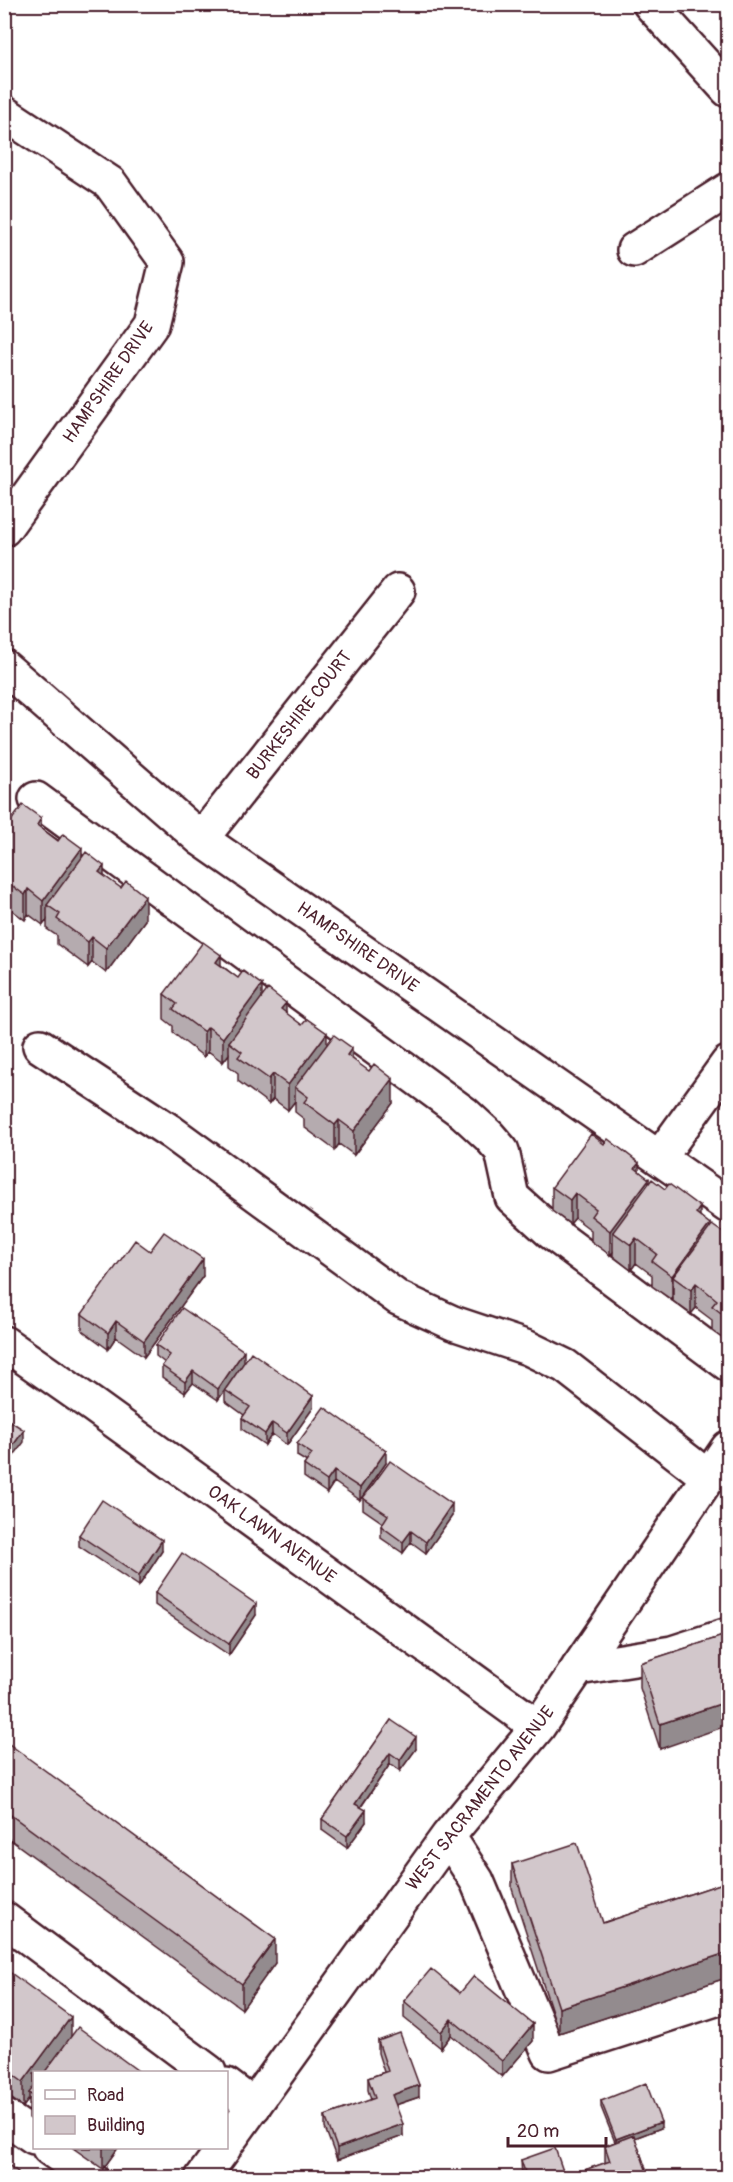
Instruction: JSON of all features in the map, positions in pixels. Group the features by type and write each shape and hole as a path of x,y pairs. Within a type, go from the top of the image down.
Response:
{"street":[{"path":"650,4 729,90"},
{"name":"HAMPSHIRE DRIVE","path":"4,112 110,183 166,262 152,324 4,529"},
{"path":"634,250 729,190"},
{"name":"BURKESHIRE COURT","path":"201,839 398,591"},
{"name":"HAMPSHIRE DRIVE","path":"4,667 201,839 729,1206"},
{"path":"36,799 464,1113 502,1151 512,1197 525,1210 729,1364"},
{"path":"40,1046 171,1132 398,1298 453,1323 528,1348 565,1366 708,1477"},
{"path":"660,1157 729,1064"},
{"name":"OAK LAWN AVENUE","path":"4,1343 538,1727"},
{"name":"WEST SACRAMENTO AVENUE","path":"228,2142 448,1836 538,1727 729,1448"},
{"path":"578,1668 672,1653 729,1635"},
{"path":"448,1836 477,1881 549,2053 729,1995"},
{"path":"4,1919 206,2071"},
{"path":"228,2086 254,2106"},
{"path":"4,2116 33,2136"},
{"path":"50,2149 91,2178"},
{"name":"WEST SACRAMENTO AVENUE","path":"202,2178 223,2149"}],"building":[{"path":"23,805 41,818 37,825 58,841 63,834 82,848 43,901 28,889 25,895 4,880 4,830"},
{"path":"86,852 104,866 99,872 121,888 126,881 145,896 106,948 92,937 88,942 57,919 60,914 47,905"},
{"path":"203,942 221,955 216,962 238,978 243,971 262,985 223,1038 208,1027 204,1032 173,1009 177,1004 164,994"},
{"path":"268,989 286,1003 281,1009 302,1025 307,1019 327,1033 288,1085 273,1074 269,1079 238,1057 242,1052 229,1042"},
{"path":"334,1035 352,1048 347,1055 369,1071 374,1064 393,1079 354,1131 339,1120 335,1125 304,1102 308,1097 295,1087"},
{"path":"591,1134 604,1144 608,1139 639,1163 635,1168 649,1179 610,1231 591,1216 596,1209 575,1193 570,1200 552,1187"},
{"path":"652,1179 665,1189 669,1184 700,1207 696,1213 710,1224 672,1276 652,1261 657,1254 636,1238 631,1245 613,1232"},
{"path":"712,1225 725,1234 729,1230 729,1319 712,1306 717,1300 696,1283 691,1290 673,1277"},
{"path":"164,1232 203,1259 144,1341 116,1321 108,1333 82,1314 135,1240 150,1251"},
{"path":"182,1308 244,1351 218,1389 193,1371 185,1382 162,1366 170,1355 156,1345"},
{"path":"251,1352 313,1396 287,1433 272,1423 265,1434 242,1418 250,1407 225,1390"},
{"path":"324,1407 386,1451 360,1488 334,1471 327,1481 304,1465 312,1454 297,1444"},
{"path":"4,1417 24,1430 4,1458"},
{"path":"390,1461 452,1504 426,1542 411,1531 403,1542 381,1526 388,1515 363,1498"},
{"path":"102,1500 162,1540 139,1575 79,1535"},
{"path":"182,1553 256,1604 229,1644 155,1593"},
{"path":"729,1634 729,1701 660,1724 640,1663"},
{"path":"391,1720 416,1737 400,1760 390,1753 355,1804 366,1810 347,1836 322,1819"},
{"path":"9,1744 275,1939 242,1984 4,1810 4,1750"},
{"path":"577,1843 603,1923 729,1881 729,1952 559,2008 512,1864"},
{"path":"4,1968 71,2017 23,2082 4,2068"},
{"path":"431,1969 460,1993 474,1976 533,2024 502,2061 451,2019 441,2032 404,2001"},
{"path":"78,2027 138,2071 45,2071"},
{"path":"400,2033 419,2085 392,2095 403,2124 337,2148 325,2116 375,2098 368,2078 388,2071 378,2041"},
{"path":"646,2083 661,2122 616,2139 601,2101"},
{"path":"634,2135 649,2178 527,2178 521,2160 555,2148 565,2177 610,2161 605,2146"},
{"path":"4,2162 18,2172 14,2178 4,2178"}]}
